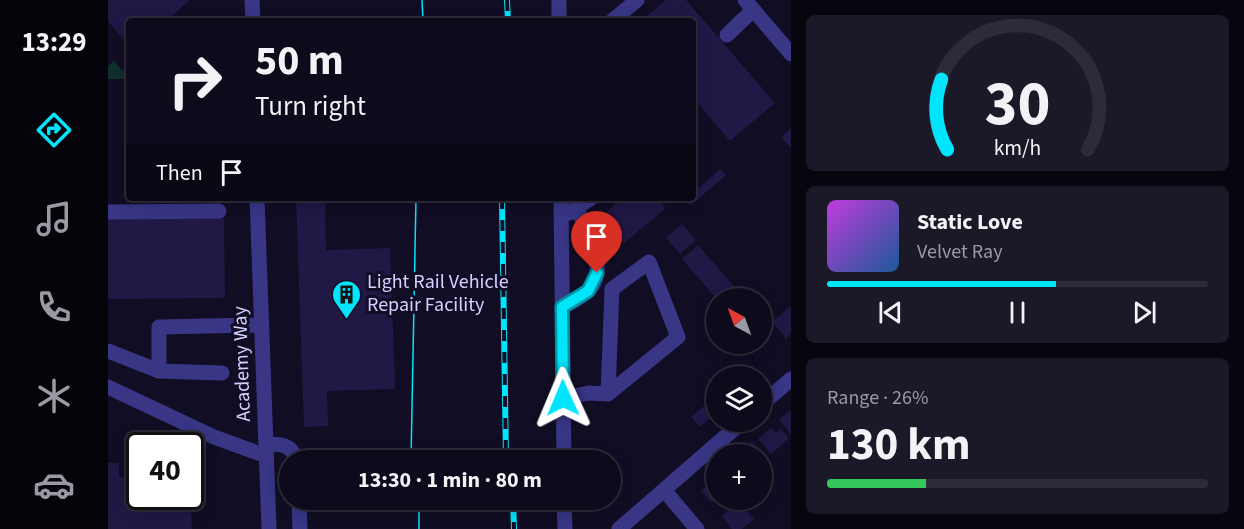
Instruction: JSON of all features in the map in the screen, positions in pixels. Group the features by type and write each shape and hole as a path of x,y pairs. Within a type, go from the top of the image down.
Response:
{"street":[{"path":"252,0 253,18"},
{"path":"559,0 559,18"},
{"path":"616,18 637,0"},
{"path":"727,35 749,5 791,54"},
{"name":"Academy Way","path":"257,201 269,529"},
{"path":"561,201 564,450"},
{"path":"561,218 577,210 588,201"},
{"path":"562,307 588,291 597,273 592,237 577,210"},
{"path":"108,212 219,211"},
{"path":"563,398 589,393 608,394 678,337 650,262 612,289 608,394"},
{"path":"159,371 159,327 262,325"},
{"path":"108,351 159,371 222,373"},
{"path":"772,395 791,379"},
{"path":"108,387 214,436 266,450 284,444 292,450"},
{"path":"619,529 731,432"},
{"path":"664,490 697,529"},
{"path":"299,510 300,529"},
{"path":"564,510 565,529"}],"green space":[{"path":"114,61 122,70 126,70 126,79 108,79 108,66"}],"building":[{"path":"108,0 190,0 169,18 126,18 126,42 108,21"},
{"path":"666,0 686,0 775,103 730,141 696,101 696,18 646,17"},
{"path":"791,128 791,148 781,137"},
{"path":"720,169 726,175 696,201 696,190"},
{"name":"Light Rail Vehicle Repair Facility","path":"296,201 325,201 326,250 390,248 395,389 327,391 328,426 304,427"},
{"path":"619,201 660,201 666,208 624,243 599,219"},
{"path":"224,216 225,298 108,299 108,217"},
{"path":"682,224 696,240 680,254 666,238"},
{"path":"698,245 735,288 707,288 682,259"},
{"path":"791,306 791,334 786,338 772,322"},
{"path":"706,404 706,422 700,427 691,417"},
{"path":"791,410 791,434 779,420"},
{"path":"772,429 776,433 781,429 789,438 772,453 772,444 762,444 758,439 766,432 772,432"},
{"path":"108,463 119,463 119,477 126,477 126,510 191,510 192,529 108,529"},
{"path":"706,486 706,496 701,491"},
{"path":"729,510 746,510 754,519 742,529 732,529 722,516"}],"tram line":[{"path":"422,0 423,18"},
{"path":"411,450 416,201"},
{"path":"419,510 419,529"}],"railway":[{"path":"507,0 508,18"},
{"path":"502,201 506,450"},
{"path":"513,510 514,529"}],"place":[{"name":"Light Rail Vehicle Repair Facility","path":"346,320"}],"route":[{"path":"563,398 562,307 588,291 597,273"}]}
